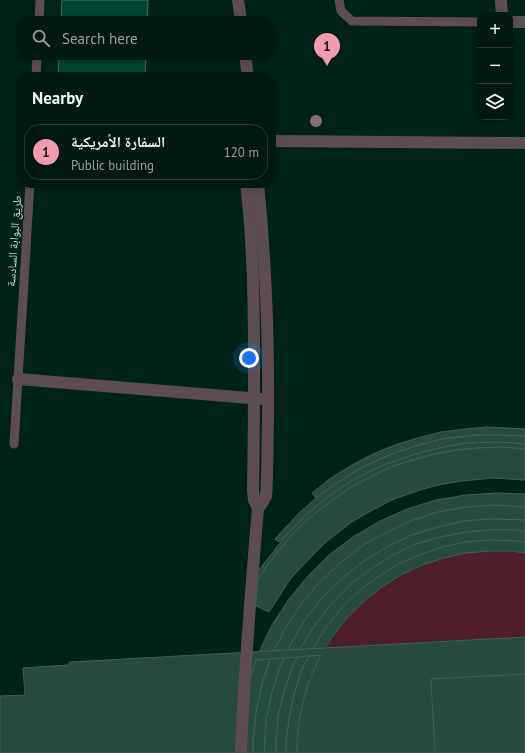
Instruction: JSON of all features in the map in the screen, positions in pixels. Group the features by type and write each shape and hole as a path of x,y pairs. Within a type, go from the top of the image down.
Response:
{"street":[{"path":"238,0 240,16"},
{"path":"501,0 502,12"},
{"path":"513,22 525,22"},
{"path":"246,60 247,72"},
{"path":"276,142 525,144"},
{"path":"241,753 243,693 258,508 254,500 253,490 254,302 246,188"},
{"path":"258,188 268,338 268,399 266,496 258,508"},
{"path":"18,379 268,399"}],"lane":[{"path":"39,16 40,0"},
{"path":"338,0 341,11 352,21 477,22"},
{"path":"36,72 37,60"},
{"name":"طريق البوابة السادسة","path":"14,444 30,188"}],"shaded area":[{"path":"62,0 148,0 147,16 61,16"},
{"path":"59,60 146,60 145,72 58,72"},
{"path":"512,551 525,553 525,637 326,648 348,617 391,581 425,564 443,558 466,553"}],"building":[{"path":"488,427 525,429 525,436 477,435 442,439 419,445 386,456 355,471 316,498 312,493 331,478 352,465 395,445 441,432"},
{"path":"477,435 525,436 525,444 489,442 467,443 422,452 389,463 368,472 339,489 303,518 279,542 275,539 299,513 316,498 335,484 365,466 397,452 419,445 442,439"},
{"path":"501,442 525,444 525,449 501,447 479,448 434,454 391,467 351,487 306,521 283,545 256,582 259,570 287,534 320,503 348,483 389,463 422,452 467,443"},
{"path":"501,447 525,449 525,480 493,478 462,481 423,489 394,499 350,523 326,542 291,578 269,612 246,601 256,582 269,563 290,537 323,507 351,487 391,467 423,457 456,450"},
{"path":"496,493 525,494 525,507 495,505 467,507 438,512 411,521 360,547 317,585 299,607 284,631 270,659 256,660 272,625 289,599 308,576 329,555 353,537 380,521 407,509 436,500 466,495"},
{"path":"495,505 525,507 525,520 491,519 464,521 412,535 387,547 364,561 323,597 306,618 284,658 270,659 284,631 299,607 317,585 360,547 411,521 438,512 467,507"},
{"path":"491,519 525,520 525,532 517,530 491,530 466,532 416,544 393,555 351,584 333,602 317,622 303,644 297,657 284,658 306,618 323,597 364,561 387,547 412,535 464,521"},
{"path":"517,530 525,532 525,542 490,540 466,542 442,547 397,565 376,578 357,593 340,610 325,629 309,656 297,657 303,644 317,622 333,602 351,584 371,569 393,555 416,544 466,532"},
{"path":"490,540 525,542 525,553 512,551 489,551 466,553 422,565 401,575 364,601 347,618 321,655 309,656 325,629 340,610 357,593 376,578 397,565 442,547 466,542"},
{"path":"525,637 525,753 0,753 0,696 25,695 23,668 68,665 70,662"},
{"path":"321,655 311,676 304,698 299,720 297,753 286,753 289,718 301,671 309,656"},
{"path":"309,656 301,671 294,694 289,718 286,753 276,753 278,716 292,667 297,657"},
{"path":"297,657 284,691 278,716 276,753 264,753 266,719 280,666 284,658"},
{"path":"284,658 272,692 266,719 264,753 253,753 256,712 262,684 270,659"},
{"path":"270,659 262,684 256,712 253,753 240,753 249,681 256,660"},
{"path":"525,674 525,753 435,753 431,679"}],"place":[{"name":"السفارة الأمريكية","path":"327,66"}]}
